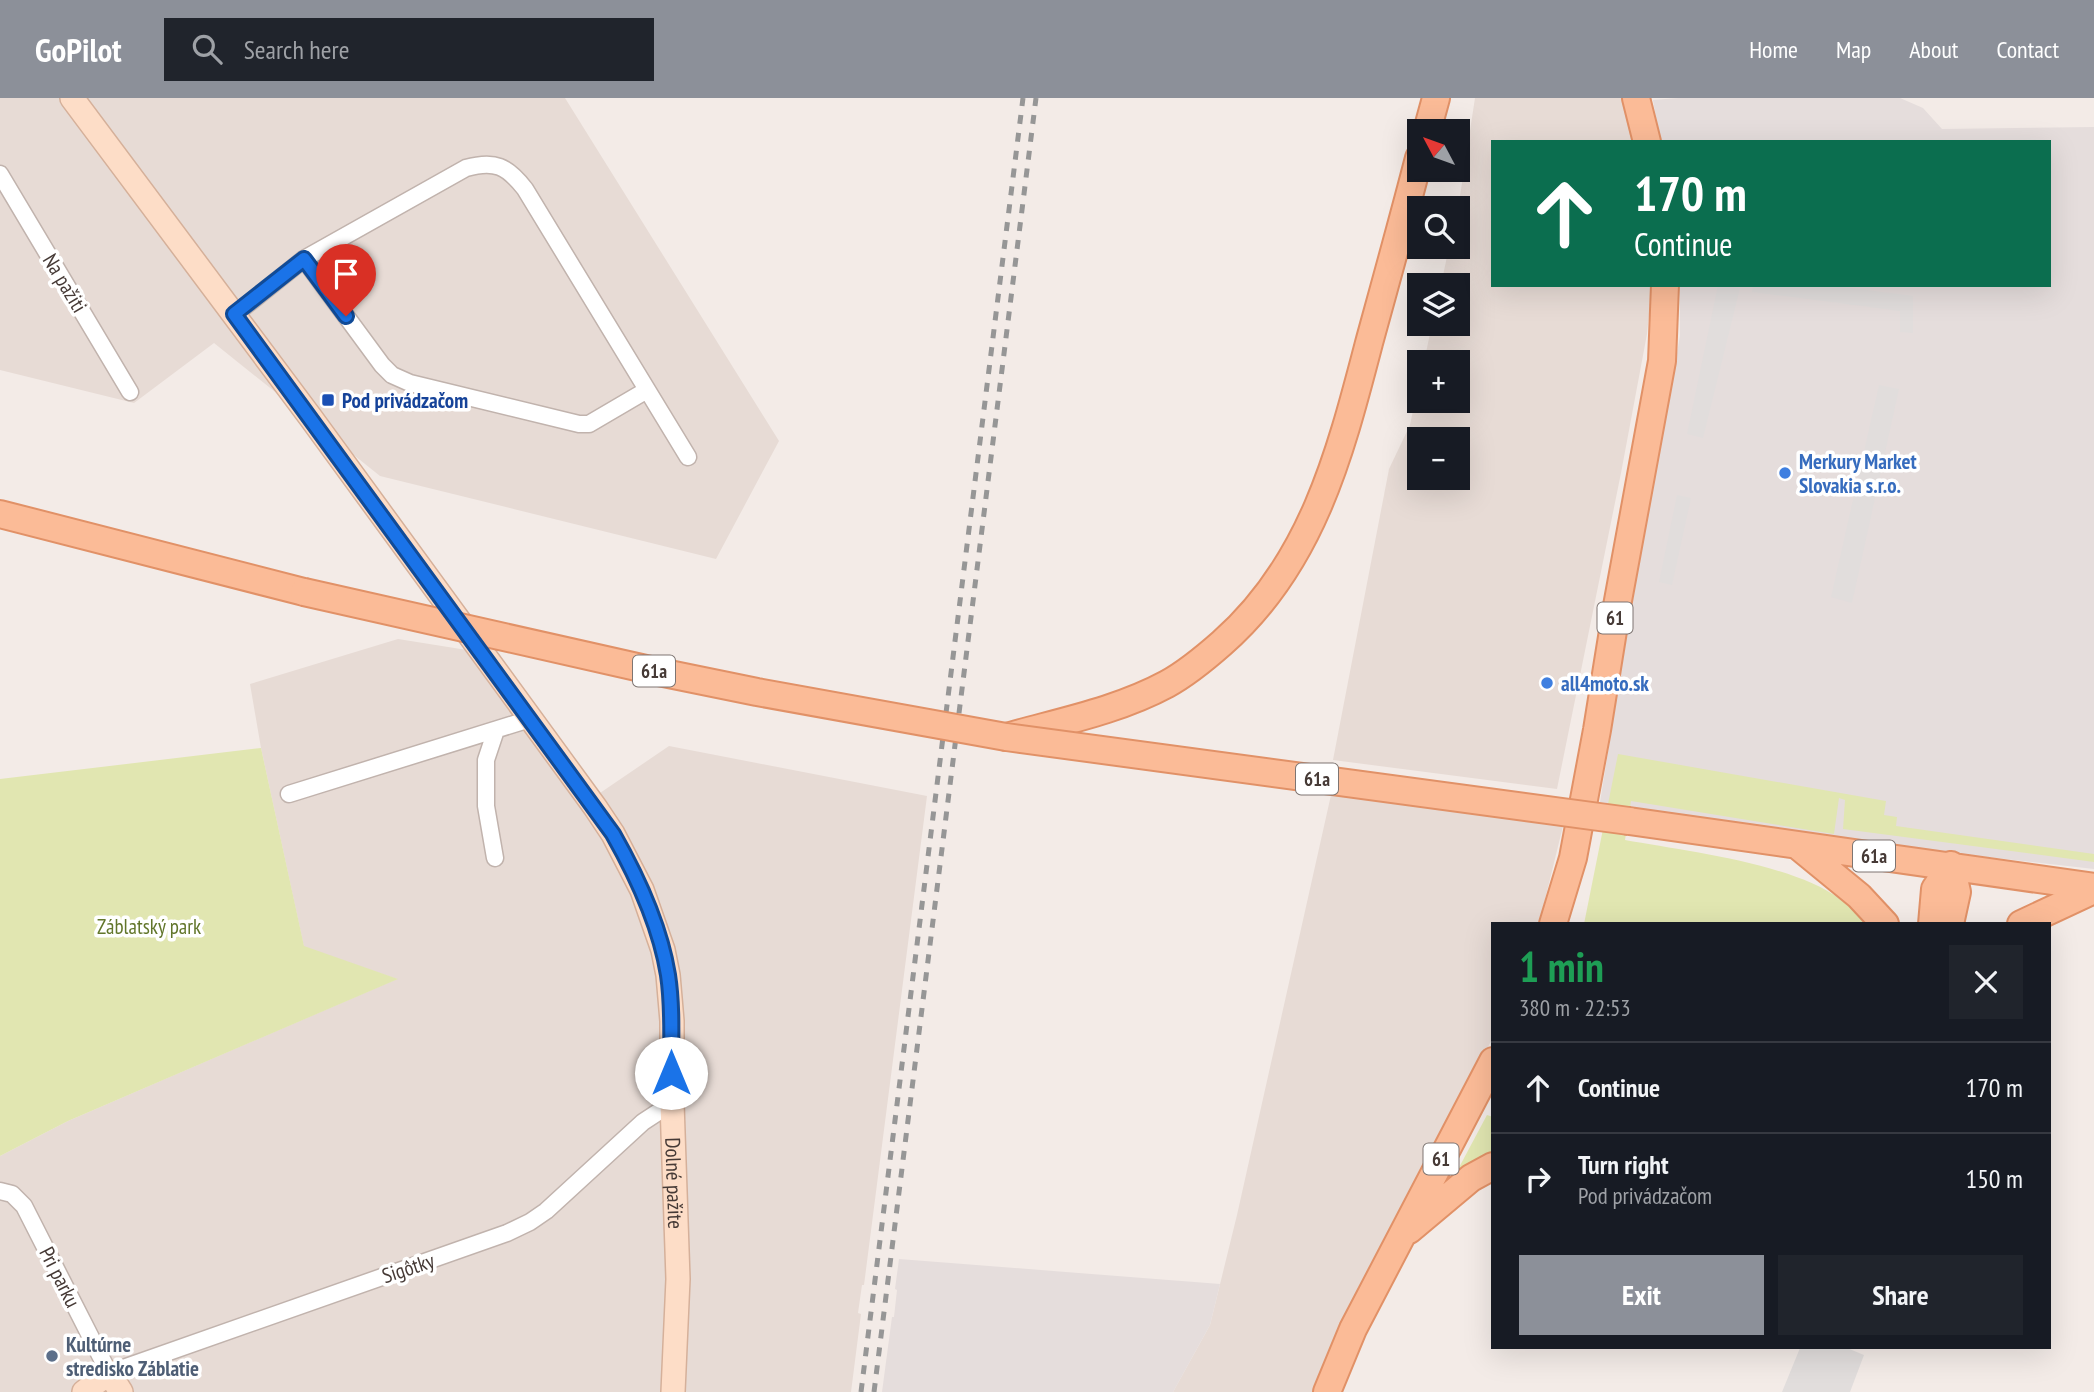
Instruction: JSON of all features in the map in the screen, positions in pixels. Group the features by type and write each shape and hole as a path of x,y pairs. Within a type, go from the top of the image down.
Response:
{"main road":[{"path":"1430,119 1436,98"},
{"path":"1636,98 1646,140"},
{"name":"61a","path":"1006,737 1122,704 1167,684 1205,658 1237,630 1272,590 1311,524 1339,451 1413,182"},
{"name":"61","path":"1554,922 1573,858 1662,361 1665,287"},
{"name":"61a","path":"0,514 304,592 659,672 1006,737 1951,865 2094,888"},
{"name":"61a","path":"1797,846 1859,896 1883,922"},
{"path":"1570,922 1573,858"},
{"path":"1932,922 1935,889 1951,865"},
{"path":"1950,922 1957,892 1951,865"},
{"name":"61a","path":"2025,922 2094,888"},
{"name":"61","path":"1326,1392 1353,1329 1399,1238 1490,1081"},
{"path":"1399,1238 1471,1178 1491,1167"}],"street":[{"name":"Dolné pažite","path":"72,98 234,314 613,834 642,890 663,950 668,975 671,1021 678,1279 673,1392"},
{"path":"234,314 304,259 466,168 480,164 494,165 505,169 525,189 688,457"},
{"name":"Na pažiti","path":"0,174 130,392"},
{"path":"304,259 382,365 392,375 410,383 579,424 589,424 648,390"},
{"path":"289,794 530,719"},
{"path":"495,858 486,806 486,760 496,730"},
{"name":"Sigôtky","path":"115,1383 379,1277 507,1233 530,1222 546,1211 643,1122 672,1103"},
{"name":"Pri parku","path":"0,1191 12,1194 24,1206 115,1383"},
{"path":"84,1392 115,1383"}],"shaded area":[{"path":"0,98 565,98 779,441 716,559 380,476 214,343 134,403 0,370"},
{"path":"1475,98 1629,98 1640,140 1491,140 1491,287 1652,287 1647,334 1621,473 1557,789 1333,760 1389,469 1407,431 1407,490 1470,490 1470,427 1409,427 1413,413 1470,413 1470,350 1427,350 1429,336 1470,336 1470,273 1444,273 1446,259 1470,259 1470,196 1460,196 1462,182 1470,182 1470,131"},
{"path":"1900,98 1923,108 1942,129 2094,127 2094,869 1871,844 1600,802 1680,336 1680,287 2051,287 2051,140 1660,140 1653,100"},
{"path":"1718,287 1740,288 1703,438 1687,434"},
{"path":"1753,287 1843,287 1913,296 1913,333 1900,332 1900,311 1752,292"},
{"path":"1879,385 1899,389 1852,603 1831,597"},
{"path":"1677,495 1691,498 1672,585 1659,582"},
{"path":"398,639 498,655 600,793 669,746 927,796 864,1285 858,1313 861,1314 851,1392 0,1392 0,1156 68,1121 397,979 304,947 250,684"},
{"path":"1331,795 1563,826 1539,922 1491,922 1491,1041 1315,1392 1173,1392 1210,1325"},
{"path":"899,1259 1220,1284 1210,1325 1173,1392 882,1392 894,1317"},
{"path":"1800,1349 1849,1349 1864,1355 1850,1392 1782,1392"}],"green space":[{"name":"Záblatský park","path":"261,748 304,946 398,979 68,1121 0,1156 0,779"},
{"path":"1618,754 1886,801 1884,815 1897,817 1896,826 2094,854 2094,862 1843,829 1845,800 1839,798 1834,834 1631,801 1625,840 1737,860 1794,876 1840,899 1866,922 1584,922"},
{"path":"1487,1115 1491,1116 1491,1157 1455,1175"}],"railway":[{"path":"861,1392 1023,98"},
{"path":"874,1392 1036,98"}],"place":[{"name":"Pod privádzačom","path":"328,400"},
{"name":"Merkury Market Slovakia s.r.o.","path":"1785,473"},
{"name":"all4moto.sk","path":"1547,683"},
{"name":"Kultúrne stredisko Záblatie","path":"52,1356"}],"route":[{"path":"346,316 304,259 234,314 588,798 632,867 653,918 668,975 671,1001 671,1073"}]}
